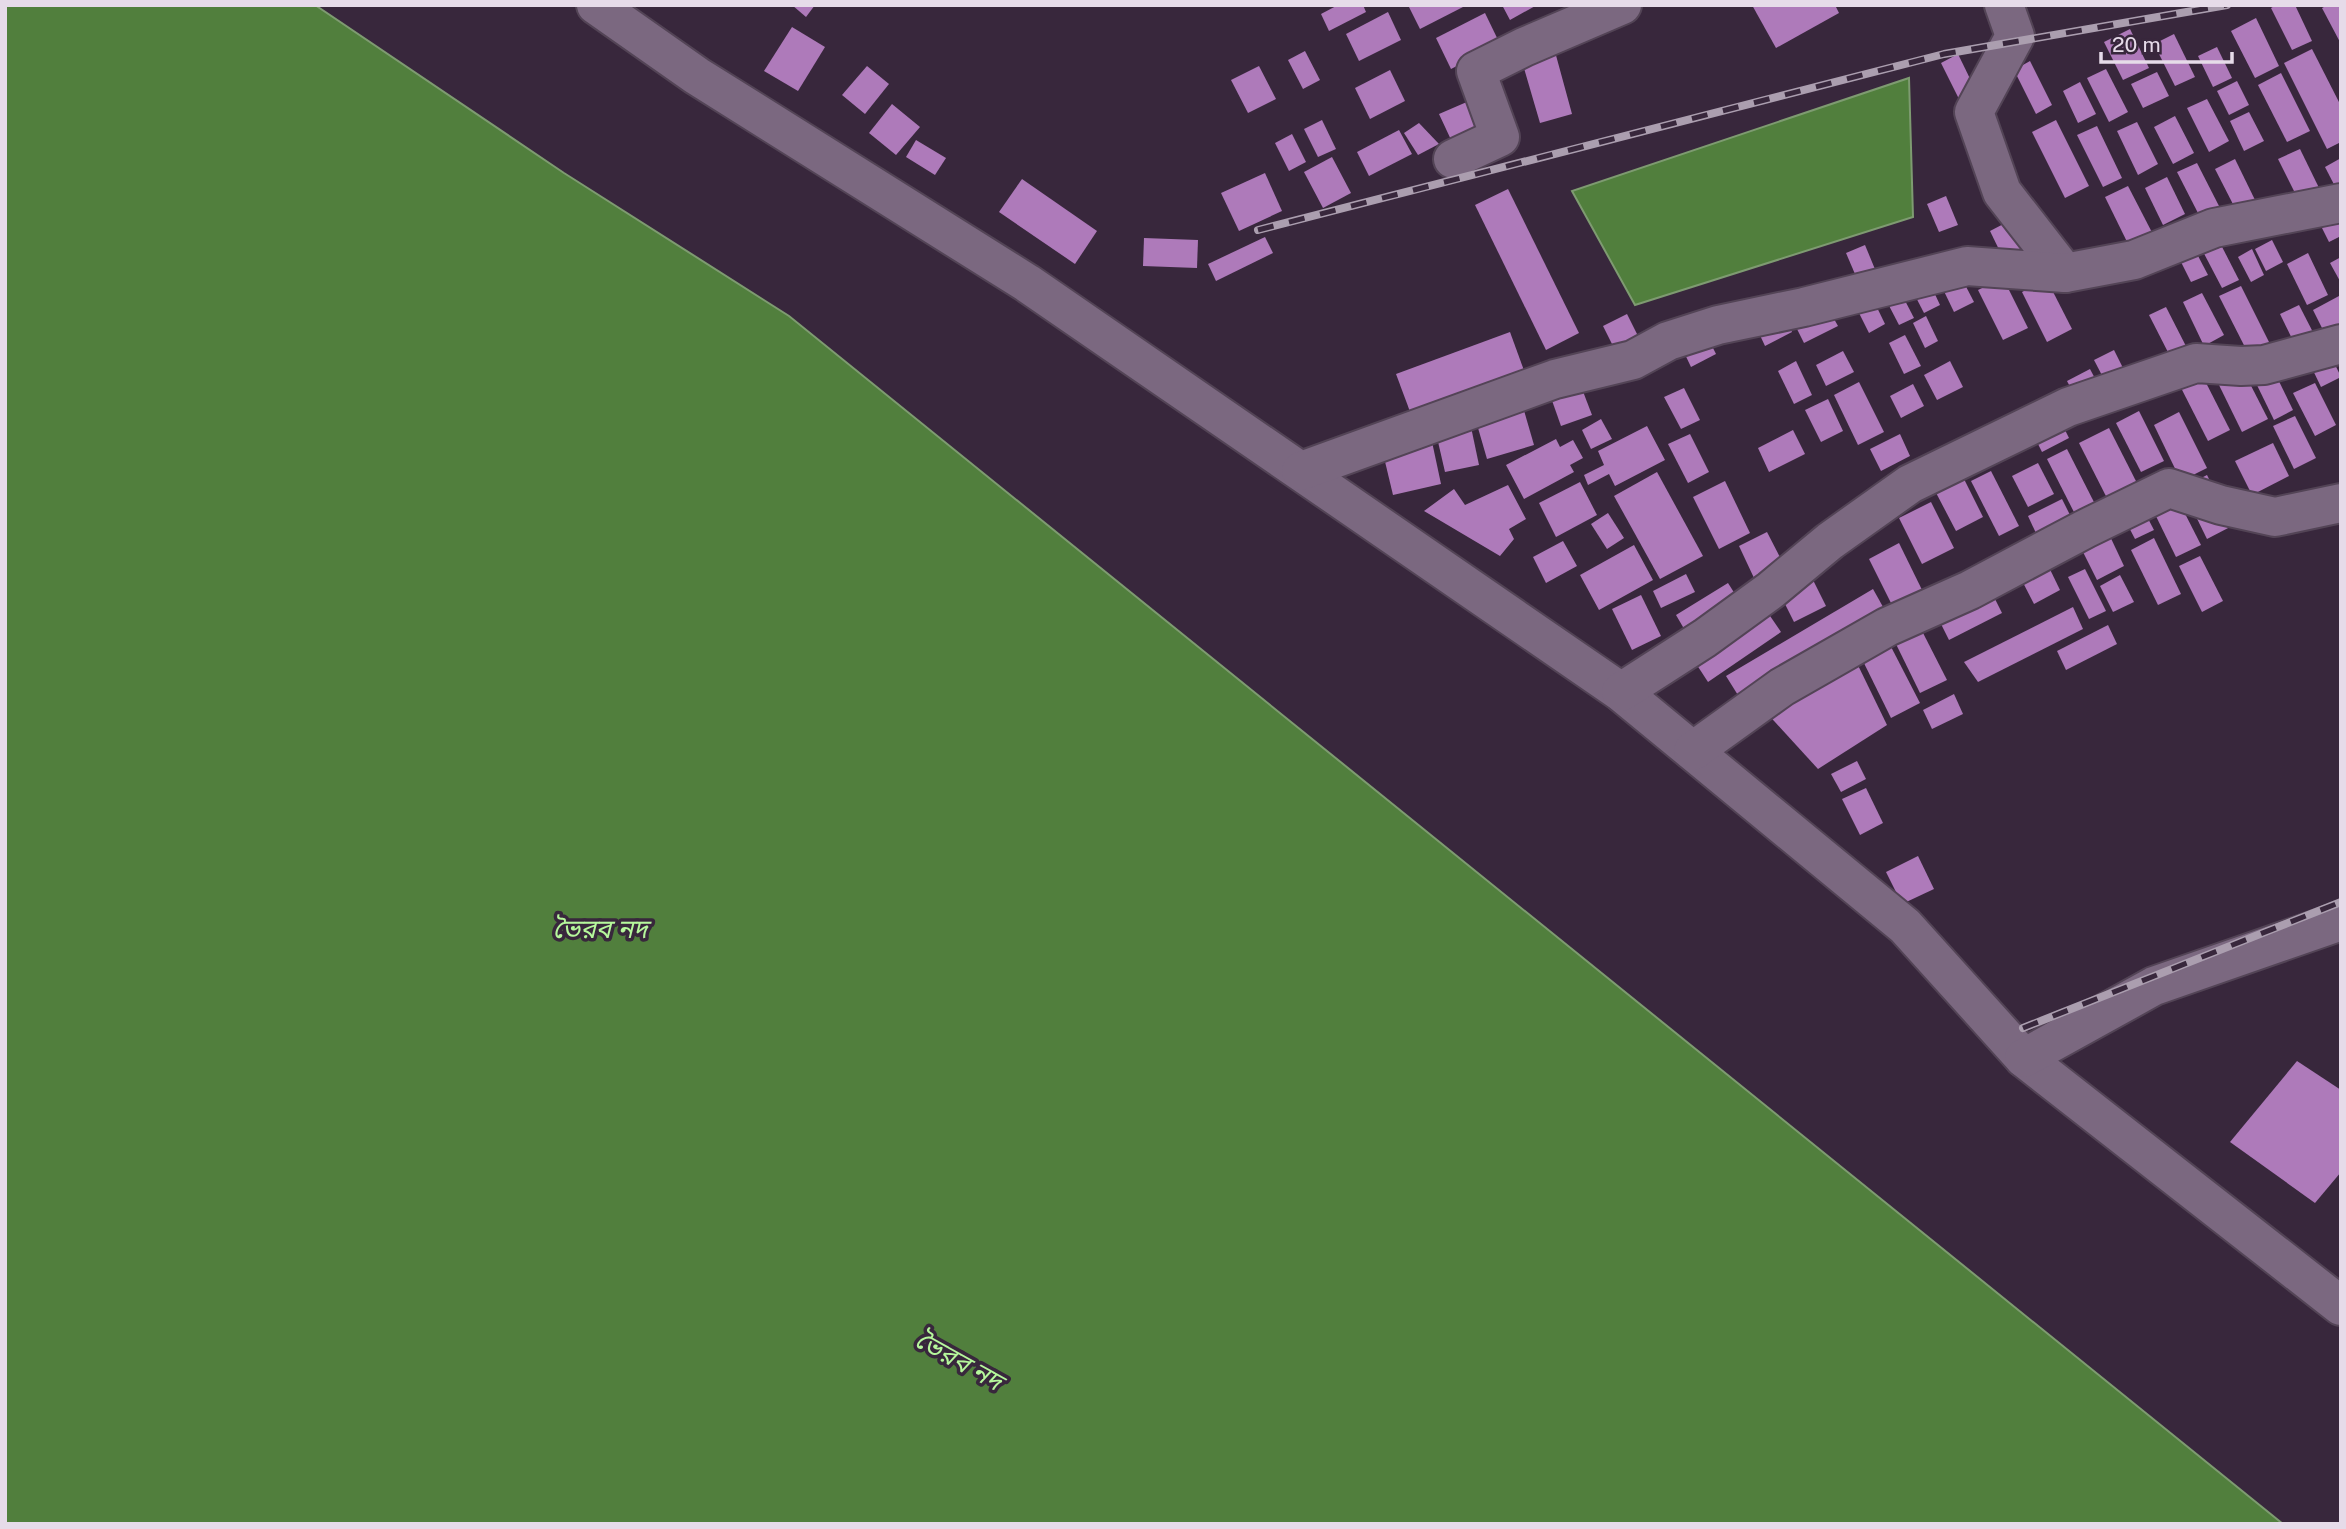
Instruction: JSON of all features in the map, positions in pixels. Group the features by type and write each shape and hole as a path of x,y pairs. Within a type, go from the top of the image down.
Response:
{"street":[{"path":"596,5 697,76 1027,283 1621,692 1905,926 2024,1058 2341,1306"},
{"path":"1453,159 1500,137 1476,71 1622,5"},
{"path":"2004,5 2015,36 1974,112 2002,192 2065,273"},
{"path":"1301,471 1555,379 1633,360 1668,341 1718,325 1804,307 1967,266 2065,273 2134,260 2214,228 2341,203"},
{"path":"1621,692 1705,638 1772,590 1830,541 1910,484 2068,407 2196,363 2264,365 2341,344"},
{"path":"1693,751 1782,687 1887,627 1969,590 2169,488 2221,505 2275,517 2341,503"},
{"path":"2024,1058 2154,986 2341,921"}],"water":[{"name":"ভৈরব নদ","path":"5,5 315,5 564,173 789,316 2283,1524 5,1524"},
{"path":"1909,78 1913,217 1635,305 1572,191"}],"building":[{"path":"792,5 815,5 806,17"},
{"path":"1338,5 1363,5 1366,12 1329,31 1321,14"},
{"path":"1408,5 1462,5 1463,7 1420,29"},
{"path":"1502,5 1537,5 1510,20"},
{"path":"1752,5 1835,5 1839,13 1776,48"},
{"path":"2276,5 2295,5 2312,41 2292,50 2271,8"},
{"path":"2341,5 2341,44 2322,8"},
{"path":"1388,12 1401,40 1359,61 1346,34"},
{"path":"1485,13 1500,44 1451,69 1436,38"},
{"path":"2256,18 2279,66 2255,78 2231,31"},
{"path":"792,27 825,47 798,91 764,71"},
{"path":"2130,29 2149,68 2123,80 2104,42"},
{"path":"2174,34 2195,77 2175,86 2154,44"},
{"path":"2217,47 2232,78 2213,87 2198,56"},
{"path":"1554,48 1572,114 1540,123 1521,58"},
{"path":"2312,49 2341,106 2341,142 2327,149 2284,63"},
{"path":"1305,51 1320,80 1303,89 1288,60"},
{"path":"1958,54 1976,91 1959,99 1941,63"},
{"path":"2030,61 2052,105 2036,114 2014,70"},
{"path":"867,66 889,84 865,114 842,95"},
{"path":"1259,66 1276,99 1248,113 1231,80"},
{"path":"2106,69 2128,112 2109,122 2087,78"},
{"path":"1390,70 1405,101 1370,119 1355,88"},
{"path":"2157,72 2169,96 2143,108 2131,84"},
{"path":"2281,73 2310,131 2287,142 2258,85"},
{"path":"2237,81 2249,105 2229,115 2217,91"},
{"path":"2080,82 2096,114 2078,123 2063,91"},
{"path":"1476,98 1489,127 1453,144 1439,114"},
{"path":"2207,99 2229,141 2209,152 2187,108"},
{"path":"892,104 920,127 896,155 869,133"},
{"path":"2249,112 2264,141 2244,151 2230,121"},
{"path":"2175,116 2194,153 2173,164 2154,127"},
{"path":"1322,120 1336,149 1318,157 1304,129"},
{"path":"2056,120 2089,186 2065,198 2032,132"},
{"path":"2137,122 2158,164 2138,175 2117,131"},
{"path":"1419,123 1439,144 1418,155 1404,133"},
{"path":"2097,126 2122,178 2103,187 2077,135"},
{"path":"1399,130 1412,154 1369,176 1357,152"},
{"path":"1292,134 1306,162 1289,171 1275,143"},
{"path":"916,140 946,158 935,175 906,157"},
{"path":"2300,149 2322,194 2301,205 2278,159"},
{"path":"1332,157 1351,193 1323,208 1304,172"},
{"path":"2341,158 2341,198 2325,167"},
{"path":"2235,159 2256,202 2237,212 2215,169"},
{"path":"2197,163 2219,206 2199,215 2177,172"},
{"path":"1265,173 1282,211 1239,231 1221,193"},
{"path":"2167,177 2185,214 2163,225 2145,188"},
{"path":"1022,179 1097,231 1075,264 999,212"},
{"path":"2128,186 2158,244 2134,256 2105,197"},
{"path":"1508,189 1579,333 1546,350 1475,205"},
{"path":"1946,196 1958,225 1939,232 1927,204"},
{"path":"2341,216 2341,236 2329,242 2318,220"},
{"path":"2015,218 2033,253 2007,266 1990,231"},
{"path":"2216,235 2239,280 2222,288 2199,244"},
{"path":"1265,237 1273,253 1216,281 1208,264"},
{"path":"1144,238 1198,240 1197,268 1143,266"},
{"path":"2272,240 2283,262 2266,271 2255,249"},
{"path":"1865,245 1877,274 1858,281 1846,253"},
{"path":"2252,249 2264,275 2251,282 2238,257"},
{"path":"2196,252 2208,275 2191,282 2180,260"},
{"path":"2308,253 2328,295 2307,305 2287,264"},
{"path":"2341,257 2341,283 2330,263"},
{"path":"1925,273 1940,305 1924,313 1908,282"},
{"path":"1960,275 1974,302 1954,312 1941,285"},
{"path":"2003,278 2028,328 2003,340 1978,290"},
{"path":"2047,280 2072,329 2047,342 2022,292"},
{"path":"2241,286 2273,350 2252,361 2219,296"},
{"path":"1899,289 1914,318 1899,325 1884,296"},
{"path":"1870,293 1885,324 1869,333 1853,301"},
{"path":"2202,293 2224,335 2204,346 2183,302"},
{"path":"2339,296 2341,338 2330,344 2313,310"},
{"path":"2299,305 2318,342 2298,351 2280,314"},
{"path":"2166,307 2190,354 2173,362 2149,315"},
{"path":"1829,310 1838,326 1804,343 1796,327"},
{"path":"1627,314 1643,346 1619,358 1603,326"},
{"path":"1926,316 1938,341 1925,348 1913,323"},
{"path":"1785,317 1792,332 1765,346 1758,331"},
{"path":"1510,332 1526,376 1412,417 1396,374"},
{"path":"1706,334 1716,354 1691,367 1681,346"},
{"path":"1905,335 1921,366 1904,374 1889,343"},
{"path":"2114,350 2126,374 2107,385 2094,360"},
{"path":"1843,351 1854,372 1826,386 1816,365"},
{"path":"2329,352 2341,377 2321,387 2309,362"},
{"path":"1796,361 1812,395 1794,404 1778,371"},
{"path":"1950,361 1963,387 1937,400 1924,375"},
{"path":"2198,367 2230,430 2208,441 2176,378"},
{"path":"2090,369 2099,386 2076,398 2067,381"},
{"path":"2273,369 2293,410 2274,420 2254,379"},
{"path":"2243,370 2268,419 2242,432 2218,383"},
{"path":"1579,381 1592,415 1561,426 1549,392"},
{"path":"1859,382 1884,432 1858,445 1834,395"},
{"path":"2315,383 2336,425 2315,436 2293,393"},
{"path":"1913,384 1924,406 1901,418 1890,396"},
{"path":"1684,388 1700,420 1681,429 1664,397"},
{"path":"1828,399 1843,431 1821,442 1805,410"},
{"path":"1523,407 1534,445 1487,459 1476,421"},
{"path":"2139,411 2164,461 2141,472 2116,423"},
{"path":"2179,412 2207,468 2181,481 2154,425"},
{"path":"2295,416 2316,458 2294,469 2273,426"},
{"path":"1601,419 1612,439 1591,449 1582,430"},
{"path":"2061,422 2069,438 2042,452 2034,436"},
{"path":"1647,426 1665,460 1615,486 1609,474 1588,485 1584,475 1604,465 1598,451"},
{"path":"1471,427 1479,465 1445,472 1436,433"},
{"path":"2109,428 2141,491 2111,506 2079,443"},
{"path":"1793,430 1805,454 1769,472 1758,448"},
{"path":"1690,434 1709,472 1688,483 1668,444"},
{"path":"1900,434 1910,456 1881,471 1870,449"},
{"path":"1431,437 1441,484 1393,495 1382,449"},
{"path":"1556,439 1560,447 1573,440 1583,458 1570,465 1574,472 1524,499 1506,465"},
{"path":"2273,443 2289,476 2252,495 2235,461"},
{"path":"2067,449 2098,510 2078,520 2047,459"},
{"path":"2038,463 2054,494 2028,507 2012,476"},
{"path":"1991,471 2019,526 1999,536 1971,481"},
{"path":"1657,472 1703,556 1660,579 1614,496"},
{"path":"1961,473 1983,517 1956,531 1933,487"},
{"path":"2207,475 2232,526 2207,539 2182,488"},
{"path":"1725,481 1750,533 1719,549 1693,497"},
{"path":"1580,482 1597,515 1556,537 1539,503"},
{"path":"1508,485 1526,519 1509,529 1514,539 1500,556 1424,511 1454,489 1465,505"},
{"path":"2175,494 2201,545 2176,557 2151,506"},
{"path":"2062,499 2076,527 2041,544 2028,516"},
{"path":"1931,502 1954,548 1922,564 1899,518"},
{"path":"2142,507 2154,530 2135,539 2123,516"},
{"path":"1608,513 1624,538 1607,549 1591,524"},
{"path":"1767,532 1783,563 1754,578 1739,546"},
{"path":"2108,532 2124,566 2097,580 2080,546"},
{"path":"2154,538 2181,594 2158,605 2131,550"},
{"path":"1563,541 1577,566 1546,583 1533,557"},
{"path":"1899,543 1925,596 1895,611 1869,559"},
{"path":"1634,545 1653,580 1599,610 1580,575"},
{"path":"2200,556 2223,601 2202,612 2179,566"},
{"path":"2044,557 2060,590 2034,604 2017,571"},
{"path":"2085,569 2106,611 2089,619 2068,577"},
{"path":"1686,574 1695,592 1661,608 1653,591"},
{"path":"2120,575 2134,602 2113,612 2100,586"},
{"path":"1811,576 1826,606 1794,622 1779,592"},
{"path":"1728,583 1742,605 1690,639 1676,615"},
{"path":"1989,587 2002,613 1949,640 1936,614"},
{"path":"1873,589 1887,614 1741,700 1726,676"},
{"path":"1641,595 1661,636 1632,650 1612,609"},
{"path":"2073,607 2083,629 1978,682 1964,662"},
{"path":"1766,610 1781,632 1708,682 1693,659"},
{"path":"2108,625 2117,644 2066,670 2057,651"},
{"path":"1921,629 1947,680 1920,693 1895,642"},
{"path":"1887,639 1920,703 1891,718 1859,653"},
{"path":"1854,657 1887,725 1818,769 1764,710"},
{"path":"1954,694 1963,714 1932,729 1923,710"},
{"path":"1857,761 1866,779 1841,792 1831,774"},
{"path":"1866,788 1883,823 1860,835 1842,799"},
{"path":"1918,856 1934,889 1902,904 1886,872"},
{"path":"2297,1061 2341,1090 2341,1172 2315,1203 2230,1142"}],"railway":[{"path":"1258,230 1944,54 2227,5"},
{"path":"2023,1028 2341,902"}]}
